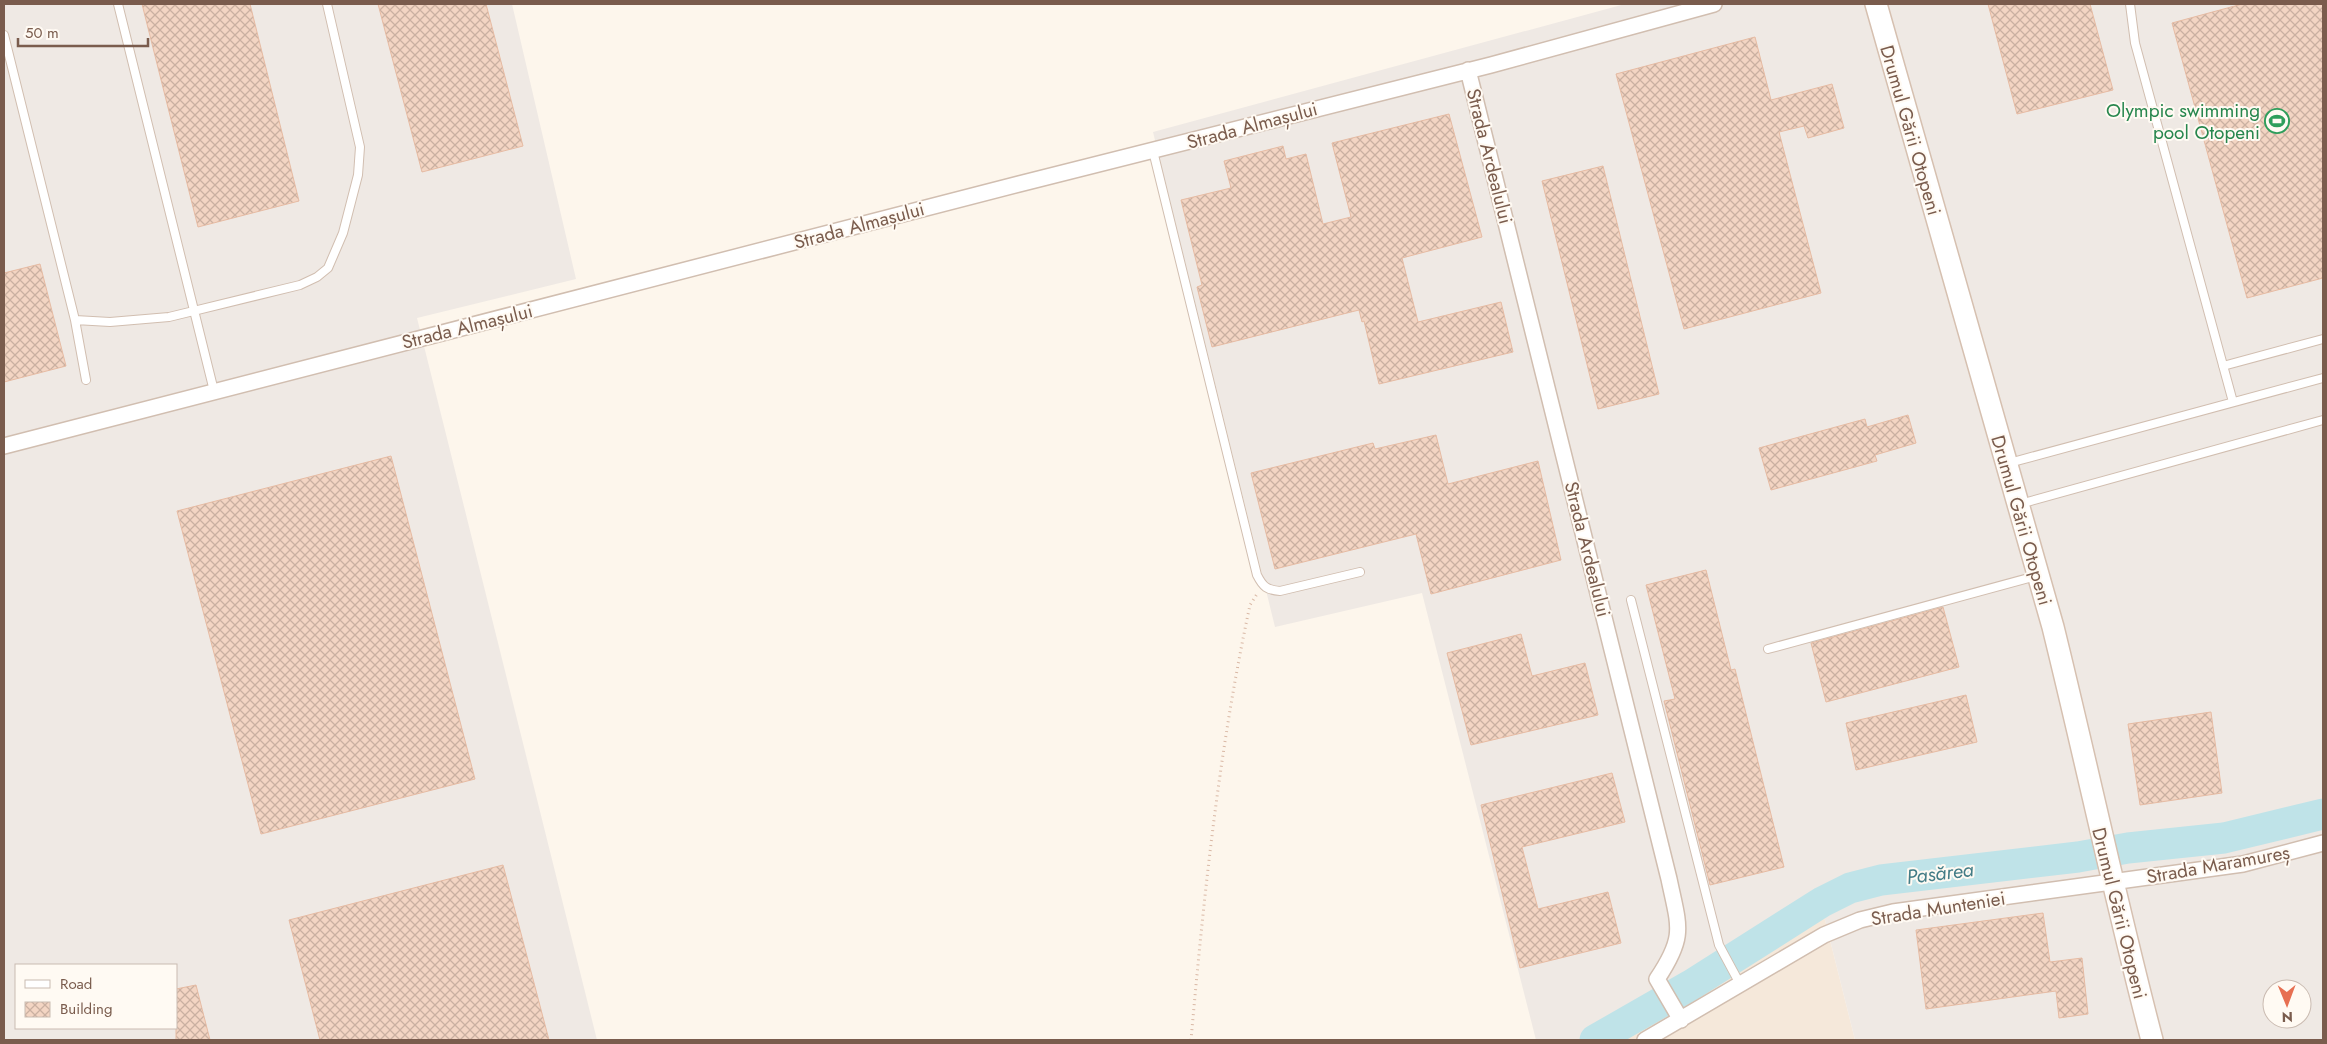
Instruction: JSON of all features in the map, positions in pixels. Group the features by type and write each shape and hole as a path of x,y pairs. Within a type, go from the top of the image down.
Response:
{"main road":[{"name":"Drumul Gării Otopeni","path":"1876,4 2038,575 2073,707 2112,883 2152,1040"}],"street":[{"name":"Strada Almașului","path":"4,446 1468,70 1714,4"},
{"name":"Strada Ardealului","path":"1468,70 1678,923 1677,944 1670,960 1657,980 1678,1015"},
{"name":"Strada Maramureș","path":"2112,883 2243,864 2323,843"},
{"name":"Strada Munteniei","path":"1645,1040 1678,1015 1736,978 1824,935 1860,920 1893,912 2112,883"}],"lane":[{"path":"118,4 214,391"},
{"path":"75,320 134,321 169,317 300,285 317,277 328,268 343,233 358,175 360,147 327,4"},
{"path":"2130,4 2135,43 2233,402"},
{"path":"4,35 75,320 86,380"},
{"path":"1153,151 1257,575 1262,585 1270,590 1280,591 1360,572"},
{"path":"2223,366 2323,339"},
{"path":"2006,464 2323,378"},
{"path":"2018,504 2323,420"},
{"path":"1768,649 2038,575"},
{"path":"1631,600 1719,945 1736,978"}],"path":[{"path":"1190,1040 1204,891 1232,690 1250,605 1262,585"}],"shaded area":[{"path":"4,4 512,4 576,279 417,318 597,1040 4,1040"},
{"path":"1625,4 2323,4 2323,1040 1855,1040 1824,916 1739,971 1620,1040 1536,1040 1422,593 1275,627 1153,132"},
{"path":"1824,916 1855,1040 1620,1040 1739,971"}],"building":[{"path":"142,4 250,4 299,201 198,227"},
{"path":"378,4 486,4 523,146 422,172"},
{"path":"1988,4 2090,4 2113,90 2017,114"},
{"path":"2242,4 2323,4 2323,278 2247,298 2172,23"},
{"path":"1755,37 1771,100 1832,84 1844,128 1808,138 1804,126 1779,132 1821,293 1684,329 1616,74"},
{"path":"1449,114 1482,237 1402,258 1418,322 1501,302 1513,352 1379,384 1364,321 1362,322 1359,310 1212,347 1197,287 1202,285 1181,200 1231,188 1224,161 1283,146 1286,159 1306,154 1323,224 1351,217 1332,143"},
{"path":"1603,166 1659,394 1598,409 1542,181"},
{"path":"40,264 66,366 4,382 4,273"},
{"path":"1908,415 1916,443 1875,455 1877,461 1771,490 1759,448 1865,419 1867,427"},
{"path":"1436,435 1448,484 1538,461 1561,560 1431,594 1416,534 1275,569 1251,473 1373,443 1375,449"},
{"path":"391,456 475,779 261,834 177,511"},
{"path":"1706,570 1731,670 1735,669 1784,867 1710,885 1664,701 1675,699 1646,585"},
{"path":"1943,607 1959,667 1826,702 1811,643"},
{"path":"1521,634 1532,676 1585,663 1598,715 1471,745 1447,653"},
{"path":"1966,695 1977,742 1856,770 1846,723"},
{"path":"2211,712 2222,793 2140,805 2128,724"},
{"path":"1612,773 1625,822 1522,847 1538,909 1608,892 1621,943 1520,968 1481,805"},
{"path":"503,865 549,1040 320,1040 289,920"},
{"path":"2043,913 2050,962 2082,958 2088,1014 2059,1018 2056,991 1926,1009 1916,930"},
{"path":"196,985 210,1040 176,1040 176,1029 178,1029 178,989"}],"waterway":[{"name":"Pasărea","path":"1595,1040 1691,985 1822,902 1850,888 1881,880 2078,857 2128,848 2224,838 2323,814"}],"place":[{"name":"Olympic swimming pool Otopeni","path":"2277,121"}]}
